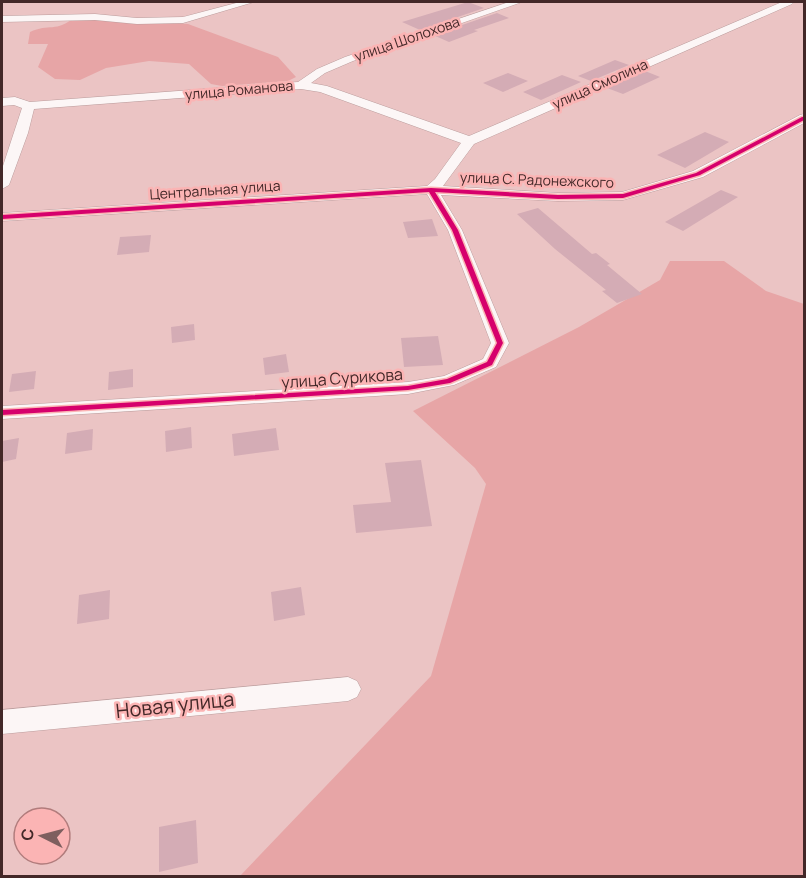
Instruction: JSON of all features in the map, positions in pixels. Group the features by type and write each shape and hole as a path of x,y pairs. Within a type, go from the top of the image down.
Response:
{"street":[{"path":"2,19 84,14 137,21 183,20 249,2"},
{"name":"улица Шолохова","path":"301,85 321,70 517,2"},
{"name":"улица Смолина","path":"469,141 789,2"},
{"name":"улица Романова","path":"2,102 15,101 29,106 301,85 323,89 469,141"},
{"path":"2,185 22,133 29,106"},
{"name":"улица С. Радонежского","path":"431,190 558,196 623,196 698,174 804,118"},
{"path":"431,190 440,182 469,141"},
{"name":"Центральная улица","path":"2,217 431,190"},
{"name":"улица Сурикова","path":"2,413 408,388 448,381 490,363 500,343 454,230 431,190"},
{"name":"Новая улица","path":"2,722 348,689"}],"shaded area":[{"path":"75,17 188,24 278,57 296,77 288,81 222,86 211,84 189,64 149,61 106,68 80,80 55,79 38,67 48,44 28,44 30,32 63,25"},
{"path":"670,261 724,261 766,291 804,304 804,876 240,876 431,676 486,484 475,468 413,411 579,327 660,280"}],"building":[{"path":"468,2 484,8 420,30 402,22"},
{"path":"497,13 509,18 474,30 478,31 449,42 433,35"},
{"path":"615,60 629,65 591,81 578,76"},
{"path":"645,71 660,77 623,94 607,88"},
{"path":"508,73 528,81 503,92 483,83"},
{"path":"562,75 581,82 541,100 523,92"},
{"path":"705,132 729,142 685,168 657,155"},
{"path":"721,190 738,197 683,231 665,222"},
{"path":"538,208 592,254 596,253 610,264 607,265 642,294 617,303 602,291 606,290 555,249 517,214"},
{"path":"432,219 438,236 408,238 403,222"},
{"path":"151,235 149,252 117,255 120,237"},
{"path":"194,324 195,340 172,343 171,327"},
{"path":"438,336 443,365 404,367 401,338"},
{"path":"286,354 289,372 265,375 263,358"},
{"path":"133,369 133,387 108,390 109,372"},
{"path":"36,371 34,389 9,392 12,374"},
{"path":"191,427 192,448 166,452 165,431"},
{"path":"276,428 279,450 234,456 232,434"},
{"path":"93,429 92,450 65,454 67,433"},
{"path":"19,438 16,459 2,462 2,441"},
{"path":"421,460 432,526 356,533 353,505 391,502 385,463"},
{"path":"301,587 305,615 274,621 271,592"},
{"path":"110,590 109,619 77,624 79,595"},
{"path":"196,820 198,863 159,872 159,827"}],"cycle path":[{"path":"2,217 431,190 558,197 623,196 698,174 804,118"},
{"path":"2,413 408,388 448,381 490,363 500,343 455,230 431,190"}]}
